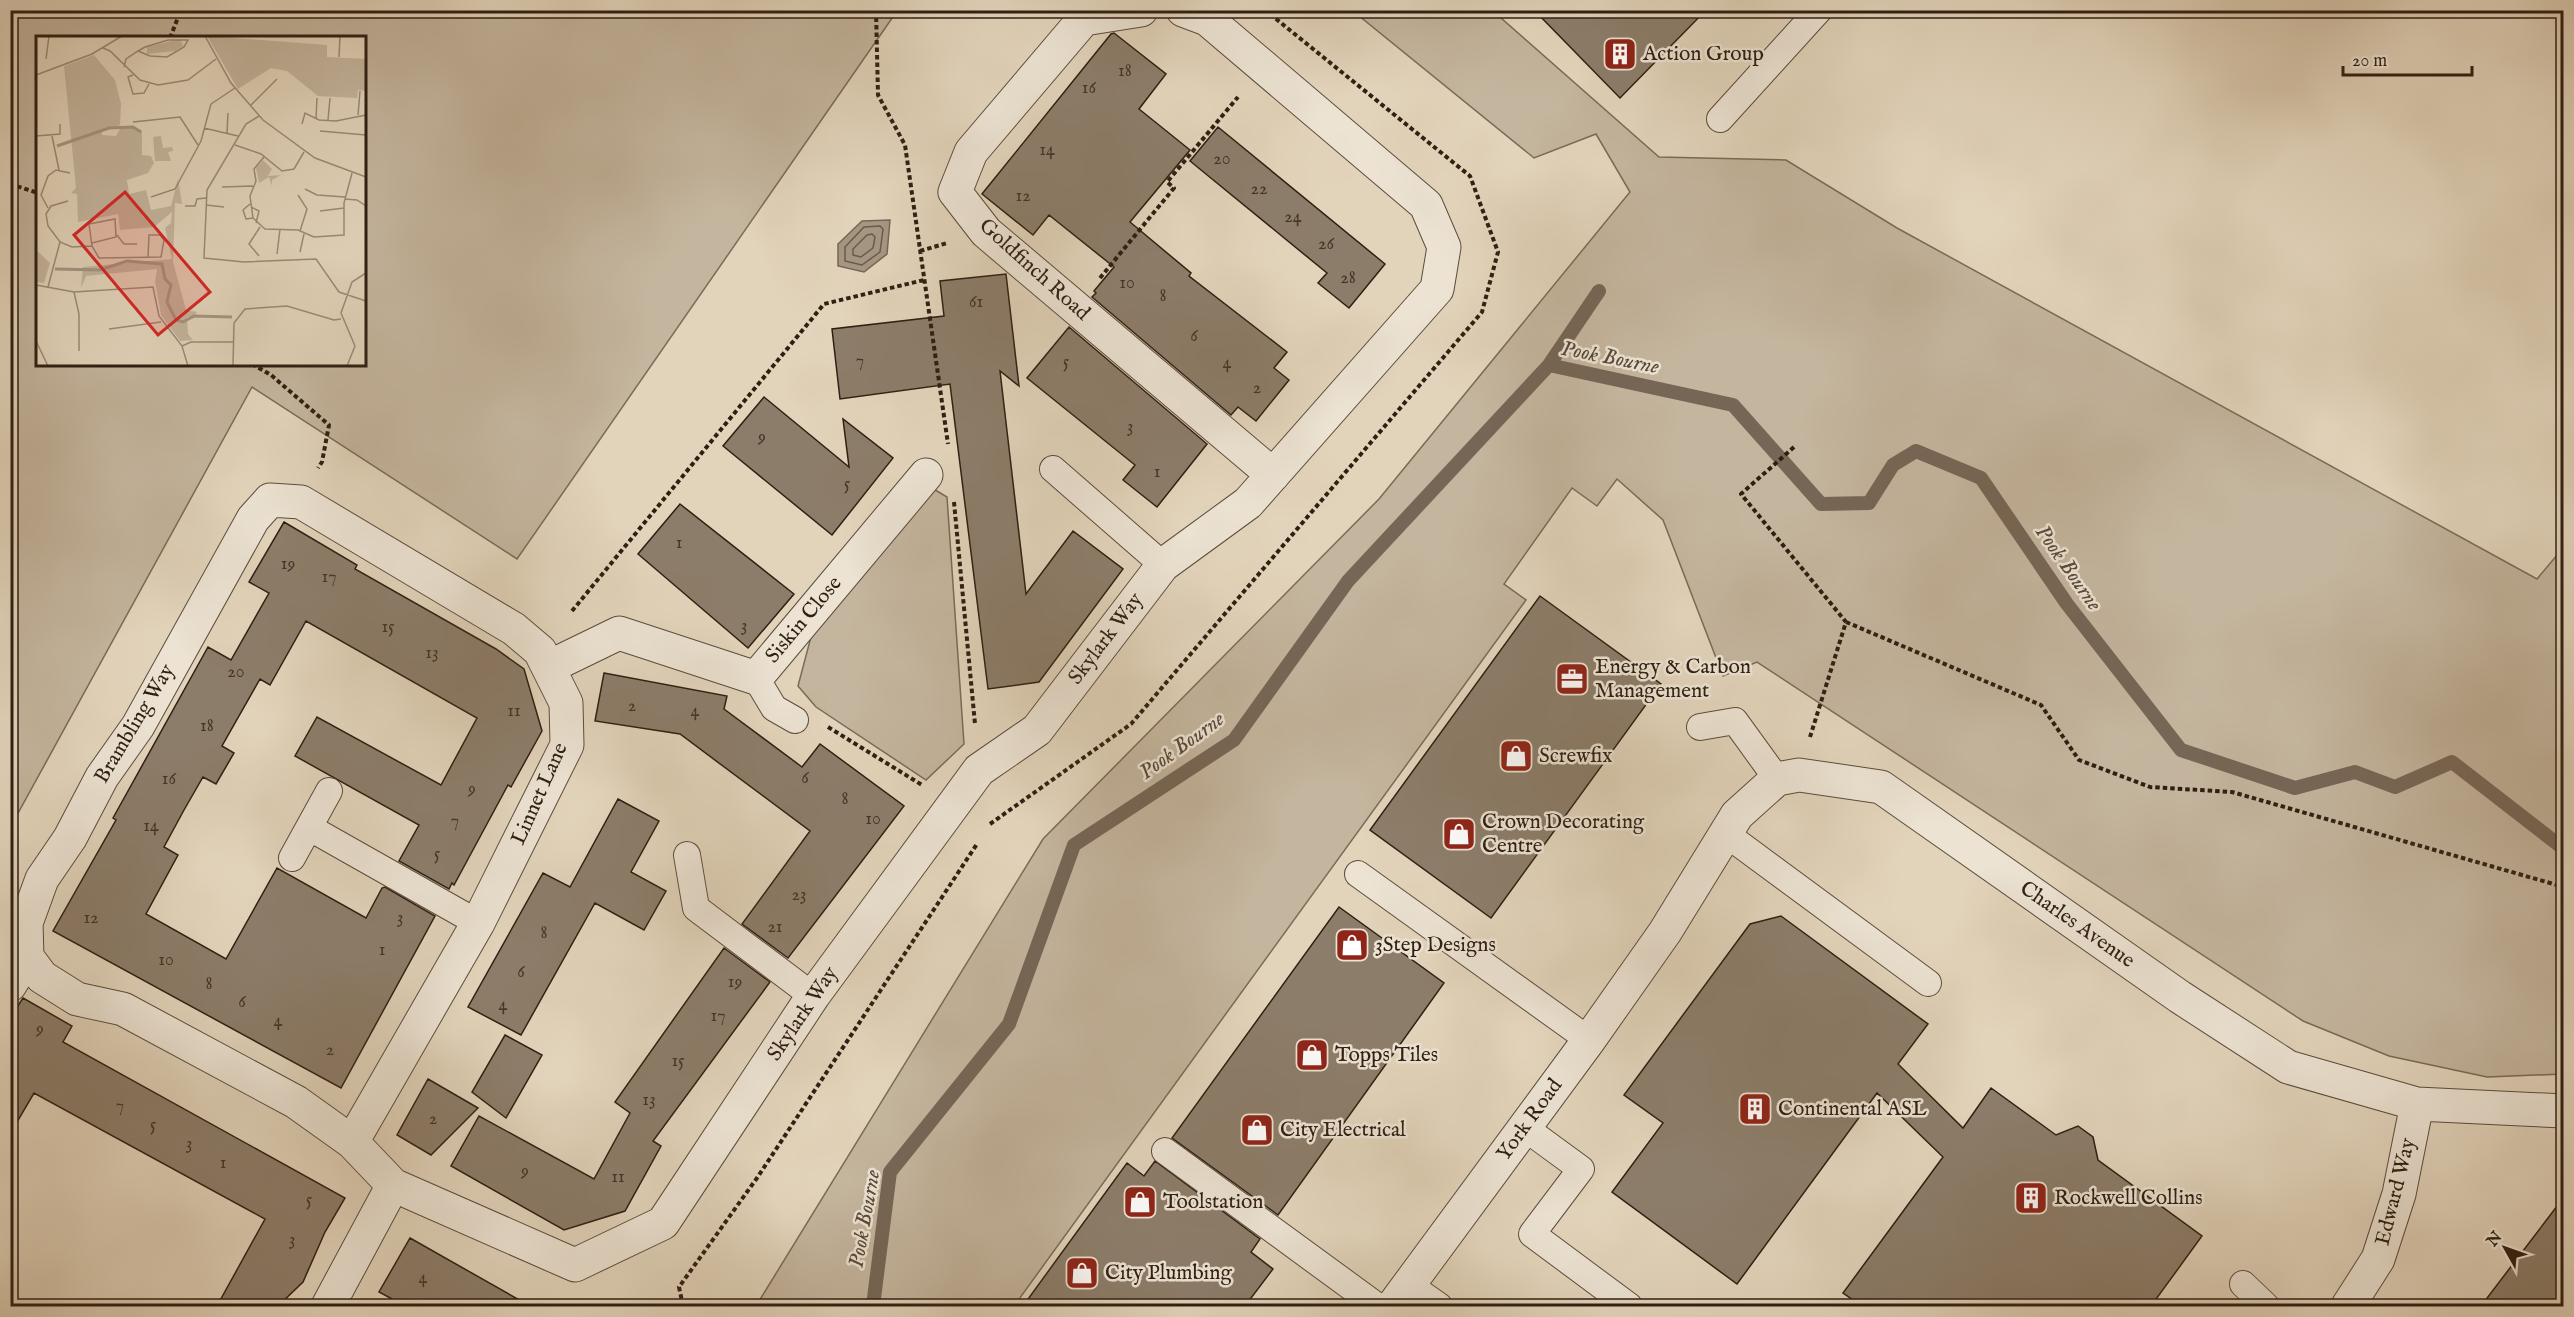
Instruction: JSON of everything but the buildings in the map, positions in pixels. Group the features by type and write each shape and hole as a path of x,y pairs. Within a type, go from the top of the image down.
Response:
{"street":[{"name":"Goldfinch Road","path":"1141,10 1084,19 971,152 955,192 986,232 1273,475"},
{"path":"1183,10 1207,19 1426,205 1444,247 1437,289 1273,475"},
{"name":"Siskin Close","path":"544,659 619,633 756,678 926,475"},
{"name":"Skylark Way","path":"393,1185 575,1265 663,1223 813,996 979,770 1037,730 1162,565 1248,503 1273,475"},
{"name":"Linnet Lane","path":"285,501 514,629 544,659 566,703 567,745 478,923 352,1142"},
{"name":"Brambling Way","path":"27,957 26,923 42,879 70,838 102,777 138,726 253,519 285,501"},
{"path":"1726,834 1737,815 1788,777"},
{"name":"Charles Avenue","path":"1788,777 1881,787 2180,997 2288,1067 2416,1104 2564,1111"},
{"name":"York Road","path":"1401,1296 1589,1040 1665,932 1726,834"},
{"path":"10,985 27,957 42,976 77,999 123,1009 296,1102 352,1142 393,1185 328,1306"},
{"name":"Edward Way","path":"2348,1306 2379,1259 2399,1194 2416,1104"}],"lane":[{"path":"1720,119 1819,10"},
{"path":"1053,469 1162,565"},
{"path":"756,678 774,708 795,720"},
{"path":"1700,727 1735,721 1788,777"},
{"path":"292,858 329,791"},
{"path":"310,828 478,923"},
{"path":"1726,834 1928,983"},
{"path":"687,855 696,908 813,996"},
{"path":"1358,874 1589,1040"},
{"path":"1525,1128 1581,1169 1532,1234 1629,1306"},
{"path":"1165,1151 1377,1306"},
{"path":"2243,1284 2266,1306"},
{"path":"1401,1296 1439,1306"}],"path":[{"path":"171,36 181,10"},
{"path":"876,10 878,95 905,145 948,446"},
{"path":"954,492 979,770 990,825 1131,724 1482,312 1498,252 1470,176 1265,10"},
{"path":"1075,308 1174,188 1167,182 1263,66"},
{"path":"10,184 36,192"},
{"path":"544,659 824,304 924,280"},
{"path":"255,366 271,375 329,425 322,462 285,501"},
{"path":"1794,447 1741,494 1846,622 2041,705 2079,760 2150,787 2232,792 2564,887"},
{"path":"1788,777 1846,622"},
{"path":"795,720 828,727 953,804"},
{"path":"683,1306 679,1287 757,1178 983,835"}],"shaded area":[{"path":"11,10 897,10 517,559 252,387 11,826"},
{"path":"1353,11 1493,11 1659,157 1786,160 1897,228 2537,579 2563,548 2563,1074 2487,1077 2389,1056 2303,1021 1757,662 1723,676 1663,520 1617,479 1597,506 1572,488 1504,584 1526,600 1014,1306 756,1306 1043,839 1379,499 1630,192 1596,134 1534,158"},
{"path":"932,488 947,497 964,744 926,780 816,707 798,686 812,633"}],"water":[{"path":"890,220 887,254 864,272 838,266 838,244 862,221"}],"waterway":[{"path":"1549,365 1599,291"},
{"name":"Pook Bourne","path":"873,1306 890,1172 1009,1024 1074,845 1234,740 1348,581 1549,365 1733,405 1821,504 1869,503 1893,465 1916,451 1981,478 2067,604 2181,750 2295,788 2355,772 2395,787 2452,762 2564,849"}],"place":[{"name":"Action Group","path":"1620,54"},
{"name":"Energy & Carbon Management","path":"1572,679"},
{"name":"Screwfix","path":"1516,756"},
{"name":"Crown Decorating Centre","path":"1459,834"},
{"name":"3Step Designs","path":"1352,945"},
{"name":"Topps Tiles","path":"1312,1055"},
{"name":"Continental ASL","path":"1755,1109"},
{"name":"City Electrical","path":"1257,1130"},
{"name":"Rockwell Collins","path":"2031,1198"},
{"name":"Toolstation","path":"1140,1202"},
{"name":"City Plumbing","path":"1082,1273"}]}
